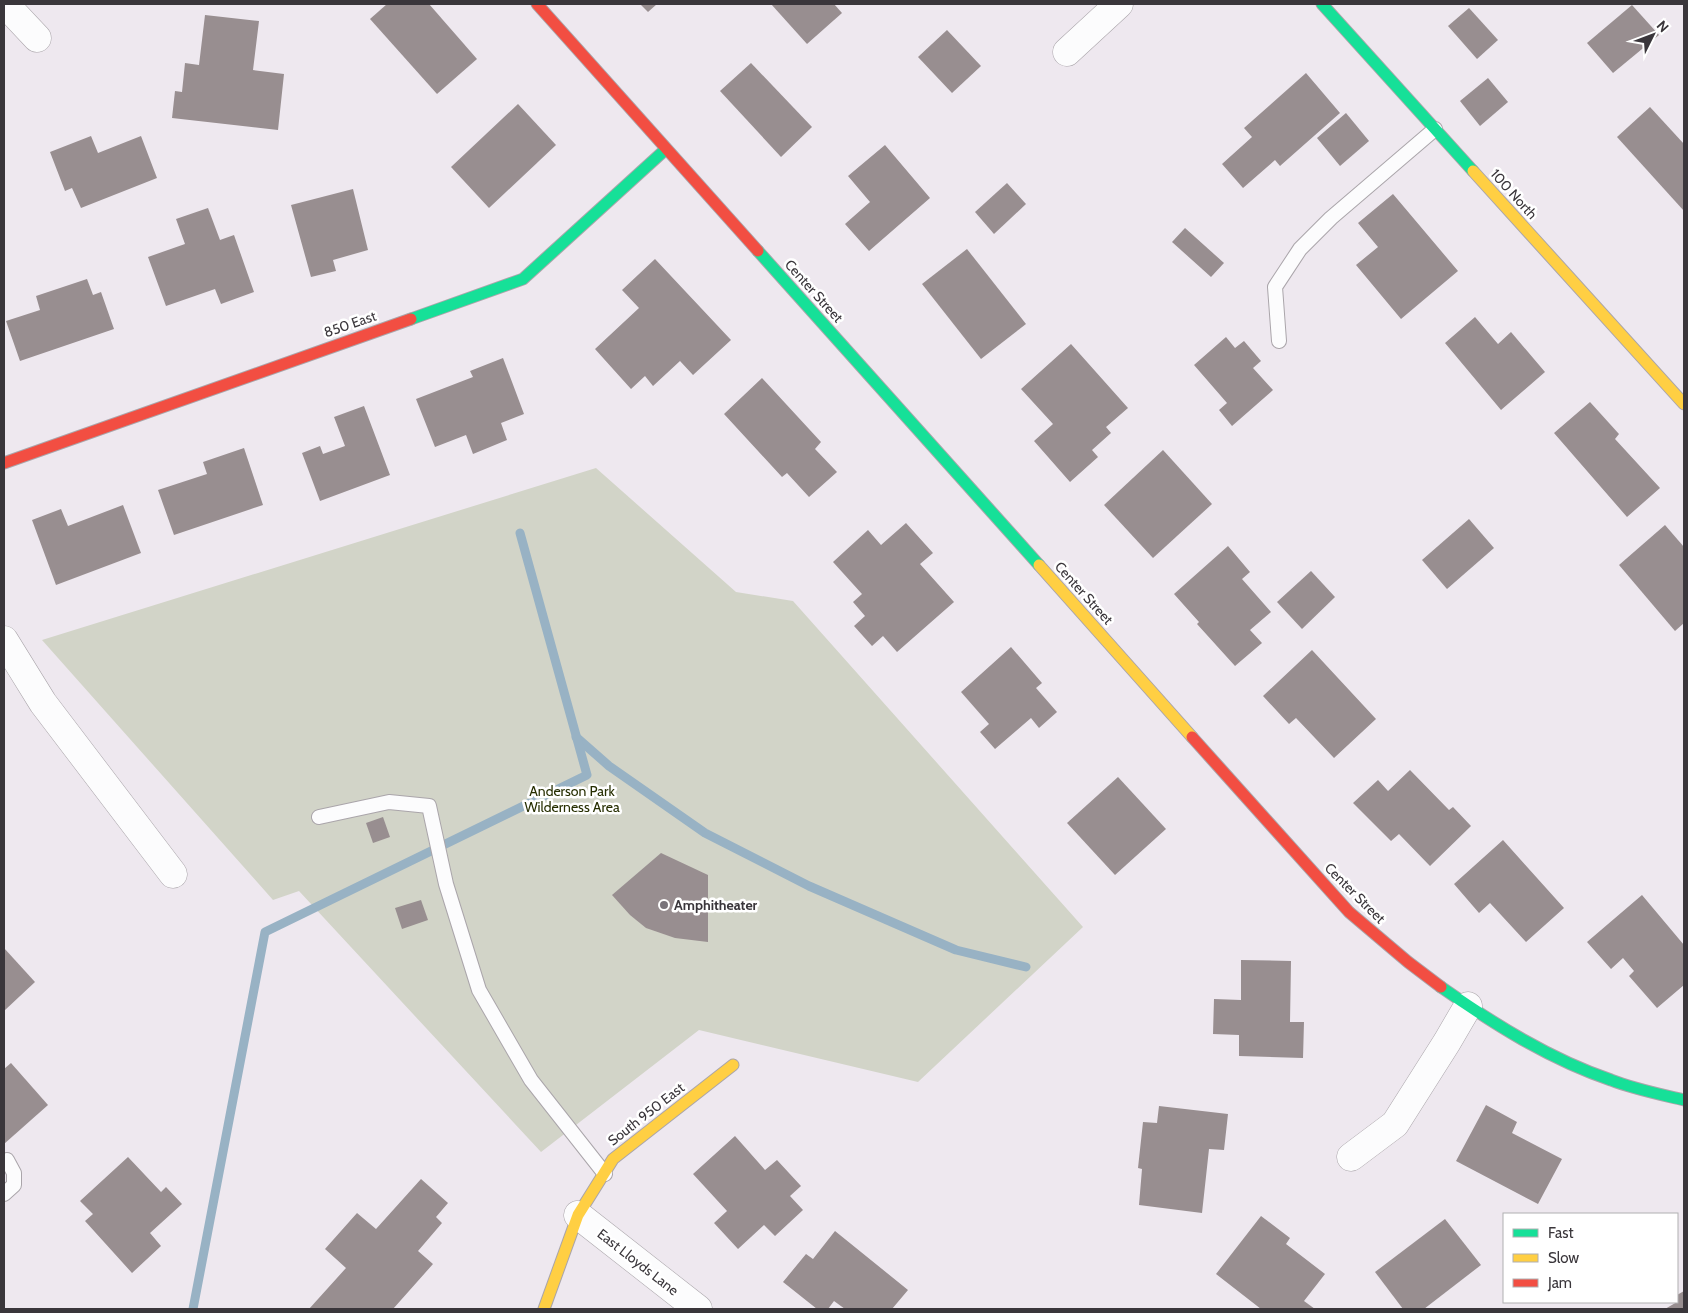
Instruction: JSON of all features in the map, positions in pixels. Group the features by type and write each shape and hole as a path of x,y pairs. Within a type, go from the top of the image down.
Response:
{"street":[{"path":"6,4 37,38"},
{"name":"Center Street","path":"537,4 1349,912 1395,953 1468,1006 1528,1043 1569,1063 1611,1080 1684,1100"},
{"path":"1067,52 1119,4"},
{"name":"100 North","path":"1322,4 1684,404"},
{"name":"850 East","path":"4,463 523,279 666,149"},
{"path":"4,640 43,703 173,874"},
{"path":"1351,1158 1395,1124 1468,1006"},
{"name":"South 950 East","path":"544,1309 578,1215 613,1159 733,1065"},
{"name":"East Lloyds Lane","path":"578,1215 698,1309"}],"lane":[{"path":"1279,341 1275,287 1300,249 1331,218 1434,129"},
{"path":"319,817 390,802 429,806 446,884 479,990 531,1080 605,1174"},
{"path":"4,1194 14,1185 14,1173 7,1160"}],"green space":[{"name":"Anderson Park Wilderness Area","path":"596,468 736,592 793,601 1083,927 918,1082 699,1030 541,1152 299,891 273,900 42,640"}],"building":[{"path":"387,4 429,4 477,59 437,94 370,19"},
{"path":"640,4 657,4 648,12"},
{"path":"771,4 834,4 842,13 807,44"},
{"path":"1632,5 1659,35 1613,73 1587,43"},
{"path":"1469,8 1498,40 1477,59 1448,26"},
{"path":"205,15 259,21 253,70 284,74 278,130 172,118 175,91 182,92 185,63 199,65"},
{"path":"947,30 981,66 952,93 918,57"},
{"path":"751,63 812,127 781,157 720,91"},
{"path":"1306,73 1340,113 1280,166 1275,160 1243,188 1222,164 1252,137 1244,128"},
{"path":"1488,78 1508,102 1480,126 1460,101"},
{"path":"518,104 556,145 489,208 451,167"},
{"path":"1650,107 1684,144 1684,211 1617,137"},
{"path":"1346,113 1369,141 1340,166 1317,138"},
{"path":"91,136 98,153 141,136 157,178 81,208 72,188 65,191 50,152"},
{"path":"885,145 930,198 869,251 845,224 870,202 848,176"},
{"path":"1007,183 1026,204 994,234 975,212"},
{"path":"353,189 368,250 333,260 336,271 311,277 291,205"},
{"path":"1393,194 1458,271 1401,319 1356,265 1378,247 1358,223"},
{"path":"208,208 220,240 234,235 254,292 221,304 215,289 166,306 148,257 185,244 176,219"},
{"path":"1185,228 1224,263 1211,277 1172,242"},
{"path":"967,249 1026,324 981,359 922,284"},
{"path":"655,259 731,340 693,375 680,361 653,386 645,376 631,389 595,349 639,308 622,290"},
{"path":"87,279 93,295 101,292 114,329 20,361 6,321 40,310 36,296"},
{"path":"1475,317 1498,344 1511,332 1545,372 1501,410 1445,343"},
{"path":"1226,337 1235,348 1244,341 1261,361 1253,368 1273,390 1232,426 1219,410 1227,403 1194,365"},
{"path":"1071,344 1128,408 1106,427 1111,433 1092,450 1098,457 1070,482 1034,441 1053,424 1021,389"},
{"path":"503,358 524,414 501,423 507,440 473,454 466,435 435,447 416,399 473,377 470,371"},
{"path":"762,378 821,442 815,449 837,472 809,497 787,473 782,477 724,414"},
{"path":"1590,402 1619,434 1615,439 1660,488 1627,517 1554,433"},
{"path":"364,406 390,475 320,501 302,453 320,446 323,454 345,446 334,417"},
{"path":"244,448 263,505 174,535 158,490 207,474 203,462"},
{"path":"1163,450 1212,504 1153,558 1104,505"},
{"path":"123,505 141,553 56,585 32,520 61,509 68,526"},
{"path":"1469,519 1494,548 1447,589 1422,560"},
{"path":"906,523 933,553 920,564 954,602 897,652 883,636 872,646 854,626 865,616 853,602 862,594 833,562 868,530 881,545"},
{"path":"1665,525 1684,547 1684,623 1675,631 1619,565"},
{"path":"1228,546 1250,572 1242,579 1271,612 1250,630 1262,643 1235,666 1197,624 1199,622 1174,594"},
{"path":"1311,571 1335,597 1302,629 1277,602"},
{"path":"1011,647 1042,683 1036,688 1057,712 1039,728 1031,718 995,749 980,732 989,724 961,692"},
{"path":"1312,650 1376,719 1334,758 1296,718 1289,724 1263,696"},
{"path":"1410,770 1449,810 1453,807 1471,826 1430,866 1399,834 1391,841 1353,803 1378,780 1388,791"},
{"path":"1118,777 1166,829 1115,875 1067,823"},
{"path":"383,817 390,837 373,843 366,823"},
{"path":"1503,840 1564,908 1526,942 1490,903 1479,913 1454,884"},
{"name":"Amphitheater","path":"661,853 708,875 708,942 675,938 646,928 630,915 612,895"},
{"path":"1642,895 1684,945 1684,985 1657,1008 1629,976 1634,971 1623,958 1611,969 1587,942"},
{"path":"421,900 428,920 402,929 395,908"},
{"path":"4,948 35,982 4,1011"},
{"path":"1241,960 1291,961 1290,1022 1304,1022 1303,1058 1239,1056 1239,1035 1213,1034 1214,999 1241,1000"},
{"path":"11,1063 48,1105 4,1144 4,1069"},
{"path":"1486,1105 1517,1122 1512,1133 1562,1159 1538,1204 1456,1161"},
{"path":"1159,1106 1228,1114 1224,1150 1209,1149 1202,1213 1139,1205 1142,1169 1138,1168 1143,1122 1157,1123"},
{"path":"735,1136 765,1170 777,1160 801,1186 790,1196 803,1210 775,1236 764,1225 738,1249 714,1223 727,1211 693,1174"},
{"path":"128,1157 161,1192 166,1187 182,1204 150,1233 161,1246 132,1273 85,1221 93,1214 80,1201"},
{"path":"421,1179 448,1203 436,1217 442,1223 418,1251 433,1264 393,1309 309,1309 346,1268 325,1249 357,1213 376,1229"},
{"path":"1261,1216 1290,1238 1286,1244 1325,1274 1304,1301 1315,1309 1261,1309 1216,1274"},
{"path":"1445,1219 1481,1265 1424,1309 1403,1309 1375,1272"},
{"path":"835,1231 908,1290 892,1309 845,1309 834,1301 828,1309 817,1309 783,1282 806,1254 813,1259"},
{"path":"1684,1291 1684,1309 1665,1309 1678,1303 1678,1294"}],"waterway":[{"path":"193,1309 265,932 587,775 520,533"},
{"path":"576,737 609,766 705,833 809,886 956,950 1026,967"}],"traffic: fast":[{"path":"1322,4 1473,171"},
{"path":"411,319 523,279 666,149"},
{"path":"758,251 1039,565"},
{"path":"1441,987 1523,1040 1566,1062 1629,1086 1684,1100"}],"traffic: slow":[{"path":"1473,171 1684,404"},
{"path":"1039,565 1192,737"},
{"path":"544,1309 578,1215 613,1159 733,1065"}],"traffic: jam":[{"path":"537,4 758,251"},
{"path":"4,463 411,319"},
{"path":"1192,737 1349,912 1441,987"}],"place":[{"name":"Amphitheater","path":"664,905"}]}
